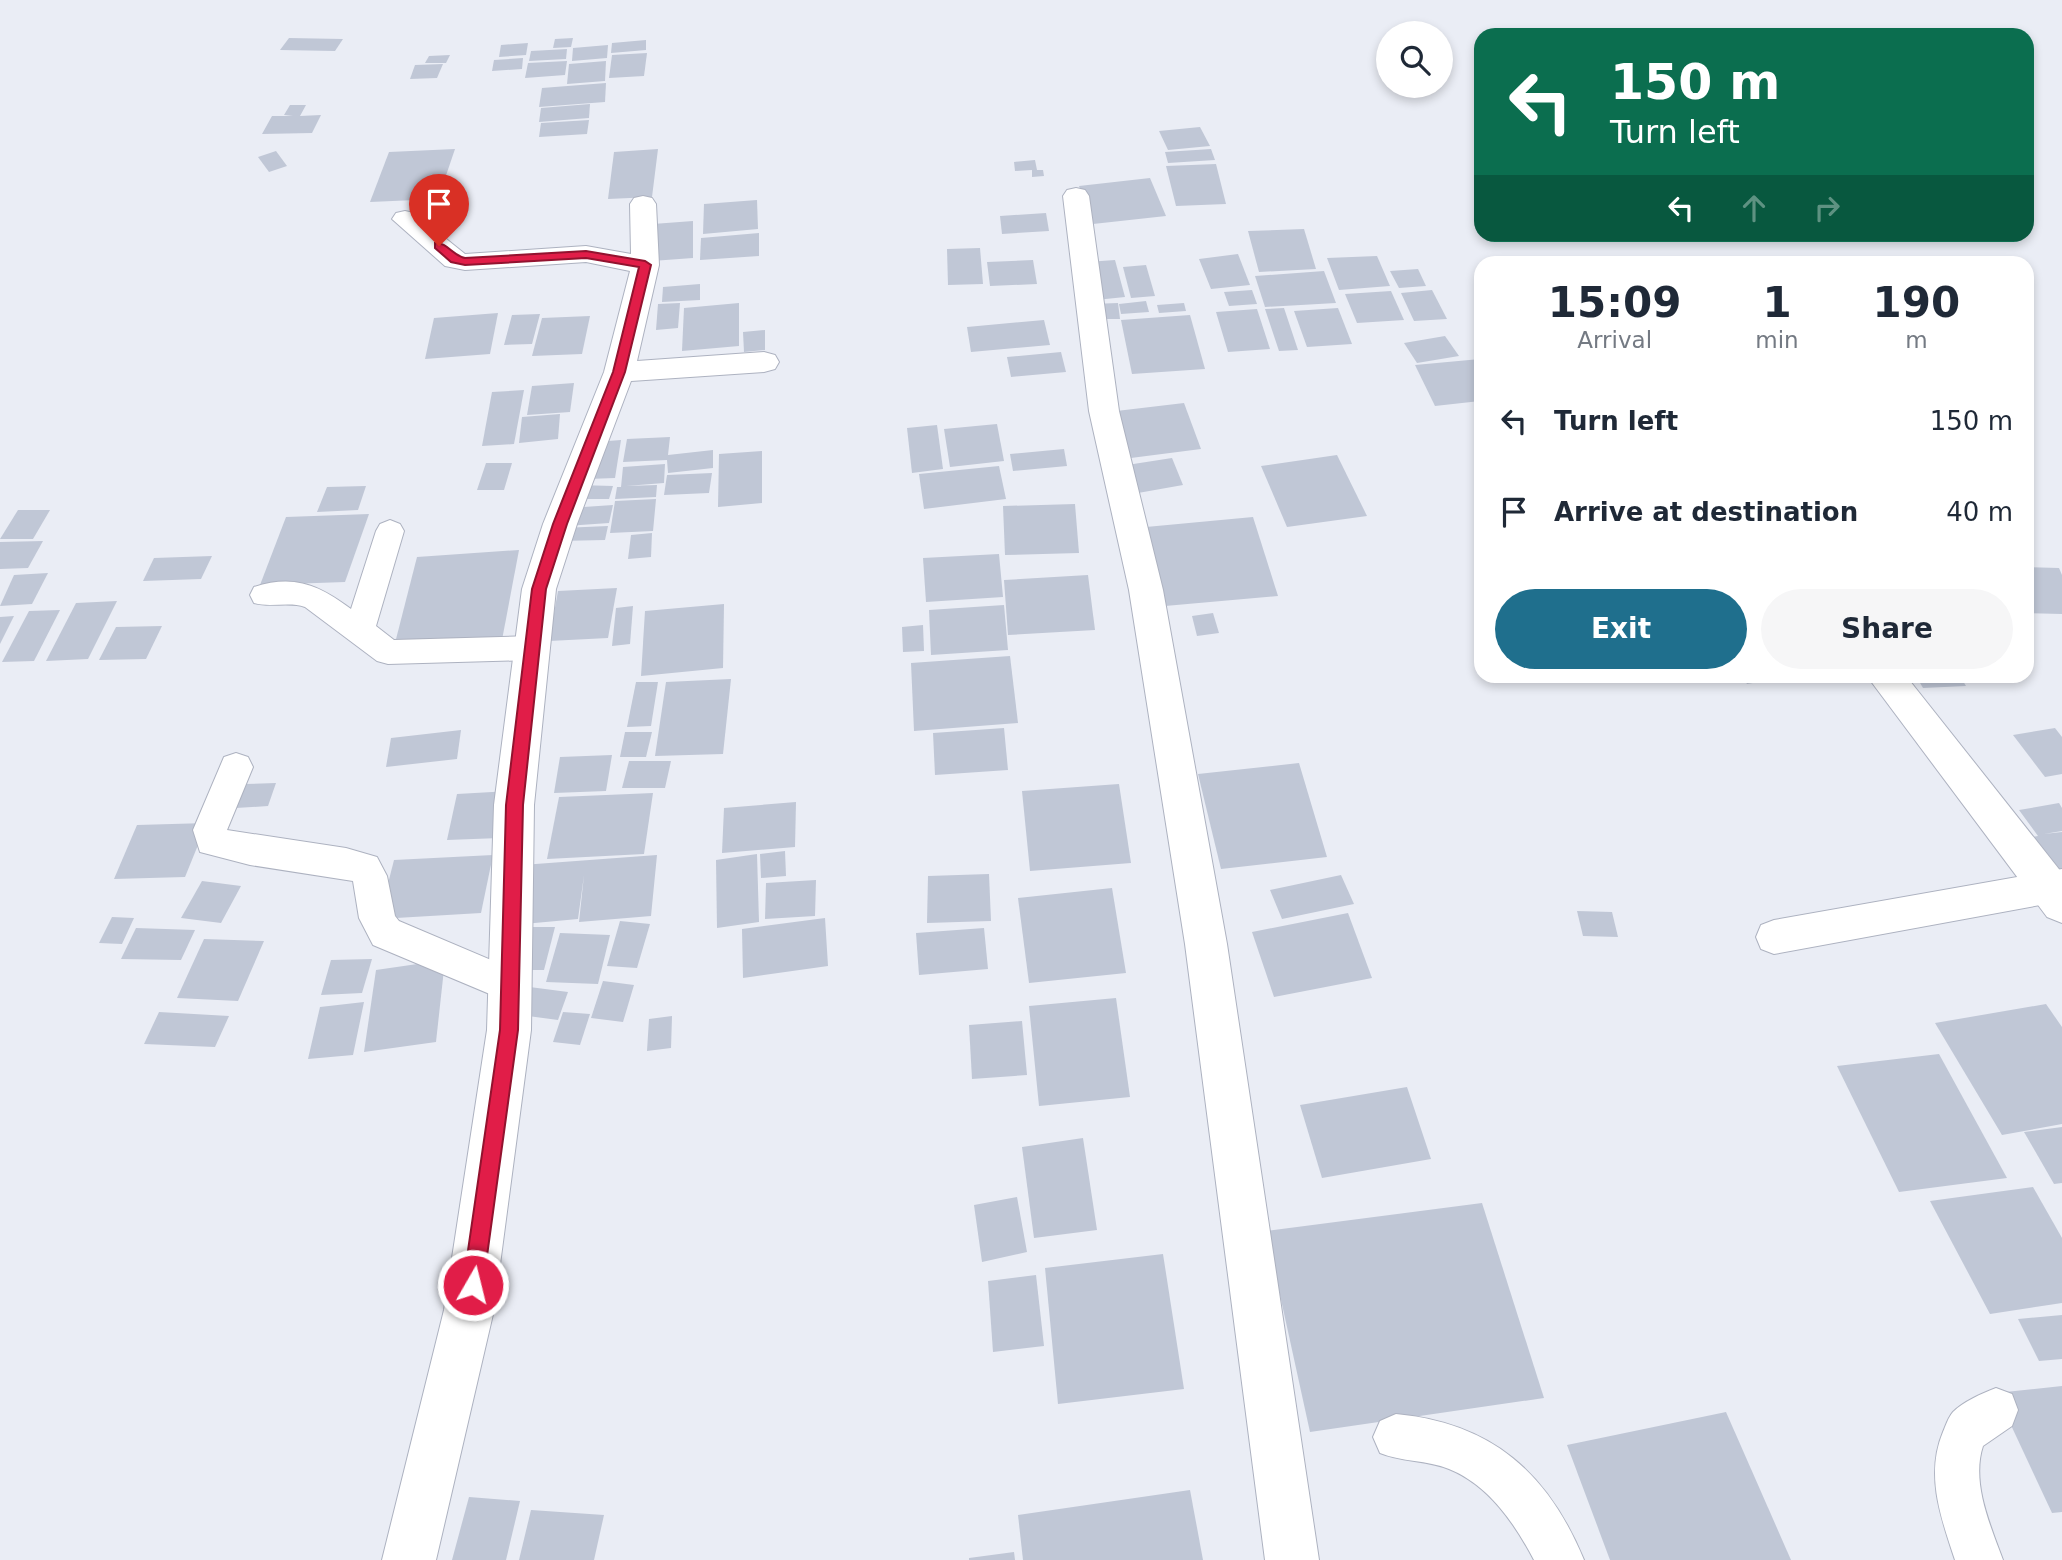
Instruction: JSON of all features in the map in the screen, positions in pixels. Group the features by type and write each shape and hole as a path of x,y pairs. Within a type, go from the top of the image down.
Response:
{"street":[{"path":"1076,196 1104,411 1146,590 1206,944 1292,1560"},
{"path":"409,1560 469,1310 509,1030 514,805 539,589 560,524 619,372 645,265 643,204"},
{"path":"405,219 455,260 465,262 586,254 645,265"},
{"path":"619,372 764,362"},
{"path":"1891,683 2058,892"}],"lane":[{"path":"359,631 390,531"},
{"path":"265,594 301,593 309,596 388,652 532,648"},
{"path":"236,767 210,830 212,841 233,848 344,862 365,868 371,877 377,924 386,933 511,986"},
{"path":"1774,937 2058,892"},
{"path":"1979,1560 1962,1512 1957,1461 1966,1430 1996,1410"},
{"path":"1396,1437 1427,1438 1458,1448 1481,1460 1522,1496 1560,1560"}],"building":[{"path":"289,38 343,39 335,51 280,50"},
{"path":"573,38 571,47 553,48 555,39"},
{"path":"646,40 646,50 611,53 612,43"},
{"path":"528,43 526,55 499,57 501,45"},
{"path":"608,45 607,58 572,61 573,48"},
{"path":"567,49 566,59 529,61 531,51"},
{"path":"647,53 644,76 609,78 612,55"},
{"path":"450,55 446,63 425,63 429,56"},
{"path":"523,58 522,69 492,71 494,60"},
{"path":"567,61 565,75 525,78 528,63"},
{"path":"606,61 605,81 567,84 569,64"},
{"path":"443,64 437,78 410,79 415,65"},
{"path":"606,83 605,102 539,107 542,88"},
{"path":"590,104 589,118 539,122 541,108"},
{"path":"290,105 306,105 300,116 321,115 312,133 262,134 272,116 293,116 284,115"},
{"path":"589,120 587,134 539,137 541,123"},
{"path":"1200,127 1210,146 1168,150 1159,131"},
{"path":"455,149 438,199 370,202 389,152"},
{"path":"658,149 652,197 608,199 614,152"},
{"path":"1211,149 1215,160 1168,163 1165,152"},
{"path":"276,151 287,166 269,172 258,157"},
{"path":"1035,160 1037,170 1043,170 1044,176 1032,177 1032,170 1015,171 1014,162"},
{"path":"1216,164 1226,204 1176,206 1166,166"},
{"path":"1150,178 1166,216 1093,224 1079,186"},
{"path":"757,200 758,229 703,234 704,204"},
{"path":"1046,213 1049,231 1002,234 1000,216"},
{"path":"693,221 693,258 652,261 653,224"},
{"path":"1304,229 1316,269 1259,272 1248,231"},
{"path":"759,233 759,256 700,260 701,238"},
{"path":"980,248 983,284 948,285 947,249"},
{"path":"1238,254 1250,285 1211,289 1199,259"},
{"path":"1377,256 1390,286 1339,290 1327,258"},
{"path":"1033,260 1037,284 990,286 987,262"},
{"path":"1115,260 1125,297 1096,300 1087,262"},
{"path":"1146,265 1155,296 1131,298 1123,267"},
{"path":"1418,269 1426,286 1399,288 1390,271"},
{"path":"1324,271 1336,303 1265,307 1255,276"},
{"path":"700,284 700,300 662,302 663,287"},
{"path":"1252,290 1257,304 1229,306 1224,292"},
{"path":"1432,290 1447,319 1414,321 1401,293"},
{"path":"1391,291 1404,320 1357,323 1345,294"},
{"path":"1146,301 1149,312 1121,314 1119,304"},
{"path":"680,303 678,328 656,330 658,304"},
{"path":"739,303 739,346 682,351 684,308"},
{"path":"1118,303 1120,319 1094,319 1092,304"},
{"path":"1184,303 1186,311 1159,313 1157,305"},
{"path":"1284,308 1298,350 1279,351 1265,309"},
{"path":"1338,308 1352,344 1307,347 1294,311"},
{"path":"1257,309 1270,349 1228,352 1216,312"},
{"path":"498,313 490,354 425,359 434,318"},
{"path":"540,314 532,344 504,345 512,315"},
{"path":"1190,315 1205,369 1132,374 1121,320"},
{"path":"590,316 582,354 532,356 542,318"},
{"path":"1044,320 1050,345 971,352 967,327"},
{"path":"765,330 765,350 744,352 743,332"},
{"path":"1445,336 1459,356 1417,363 1404,343"},
{"path":"1061,352 1066,372 1011,377 1007,357"},
{"path":"1474,360 1474,402 1435,406 1415,365"},
{"path":"574,383 570,412 527,415 532,386"},
{"path":"524,390 514,444 482,446 492,392"},
{"path":"1184,403 1201,449 1123,459 1108,412"},
{"path":"560,414 558,439 519,443 522,417"},
{"path":"997,424 1004,461 950,467 944,429"},
{"path":"937,425 943,469 912,473 907,428"},
{"path":"670,437 668,455 713,450 713,468 668,473 667,460 623,462 627,439"},
{"path":"621,440 615,478 588,479 595,442"},
{"path":"1064,449 1067,466 1013,471 1010,454"},
{"path":"762,451 762,503 718,507 719,454"},
{"path":"1337,455 1367,516 1287,527 1261,466"},
{"path":"1172,458 1183,485 1138,493 1127,465"},
{"path":"486,463 512,463 504,490 477,490"},
{"path":"665,464 664,483 626,486 657,485 656,497 615,499 617,487 621,487 623,467"},
{"path":"999,466 1006,499 924,509 919,474"},
{"path":"712,473 709,493 664,495 667,475"},
{"path":"578,485 613,486 609,499 574,499"},
{"path":"366,486 358,510 317,512 327,487"},
{"path":"656,499 653,531 610,533 615,501"},
{"path":"1075,504 1079,553 1005,555 1003,506"},
{"path":"613,505 609,523 566,526 569,508"},
{"path":"18,510 50,510 33,539 0,539"},
{"path":"369,514 345,582 260,585 286,517"},
{"path":"1253,517 1278,596 1165,606 1146,527"},
{"path":"608,526 605,540 559,541 562,528"},
{"path":"652,533 651,557 628,559 631,535"},
{"path":"43,541 28,568 0,569 0,542"},
{"path":"519,550 502,640 394,647 417,557"},
{"path":"999,554 1003,597 926,602 923,558"},
{"path":"212,556 201,579 143,581 154,558"},
{"path":"2034,567 2059,568 2062,575 2062,614 2034,613"},
{"path":"48,573 32,604 0,606 14,575"},
{"path":"1088,575 1095,630 1008,635 1004,580"},
{"path":"617,588 608,638 549,641 558,591"},
{"path":"117,601 88,659 46,661 76,603"},
{"path":"724,604 723,668 641,676 645,611"},
{"path":"1004,605 1008,650 931,655 929,610"},
{"path":"633,606 630,644 612,646 616,608"},
{"path":"60,610 34,661 2,662 29,611"},
{"path":"1213,613 1219,633 1197,636 1192,616"},
{"path":"14,616 0,644 0,617"},
{"path":"923,625 924,651 903,652 902,627"},
{"path":"162,626 146,659 99,660 116,627"},
{"path":"1010,656 1018,723 914,731 911,663"},
{"path":"731,679 723,754 655,756 666,682"},
{"path":"636,682 658,682 651,726 627,727"},
{"path":"1920,683 1964,683 1966,686 1923,688"},
{"path":"1004,728 1008,770 935,775 933,733"},
{"path":"2055,728 2062,737 2062,774 2045,777 2013,735"},
{"path":"461,730 457,759 386,767 391,738"},
{"path":"625,732 652,732 646,757 620,757"},
{"path":"612,755 606,791 554,793 560,757"},
{"path":"629,761 671,761 665,788 622,788"},
{"path":"1299,763 1327,857 1221,869 1198,774"},
{"path":"276,783 268,806 236,808 244,784"},
{"path":"1119,784 1131,863 1030,871 1022,791"},
{"path":"510,791 500,838 447,840 457,794"},
{"path":"653,793 644,854 547,859 559,797"},
{"path":"796,802 795,847 722,853 724,808"},
{"path":"2059,803 2062,808 2062,831 2044,834 2062,832 2062,879 2032,837 2038,836 2019,810"},
{"path":"207,823 185,877 114,879 137,825"},
{"path":"785,851 786,876 761,878 760,854"},
{"path":"757,854 759,922 717,928 716,860"},
{"path":"493,855 481,913 379,919 394,860"},
{"path":"657,855 651,916 579,922 584,875 578,919 513,925 522,865"},
{"path":"989,874 991,921 927,923 928,876"},
{"path":"1341,875 1354,904 1282,919 1270,890"},
{"path":"816,880 815,916 765,919 766,883"},
{"path":"202,881 241,886 221,923 181,918"},
{"path":"1112,888 1126,973 1029,983 1018,898"},
{"path":"1577,911 1612,912 1618,937 1583,936"},
{"path":"1348,913 1372,978 1274,997 1252,932"},
{"path":"112,917 134,918 122,944 99,943"},
{"path":"825,918 828,966 743,978 742,929"},
{"path":"620,921 650,924 637,968 607,966"},
{"path":"526,927 555,927 544,970 515,970"},
{"path":"136,928 195,930 181,960 121,959"},
{"path":"984,928 988,969 919,975 916,933"},
{"path":"560,933 610,935 598,984 546,982"},
{"path":"204,939 264,941 238,1001 177,998"},
{"path":"372,959 362,993 321,995 331,960"},
{"path":"445,960 436,1042 364,1052 376,970"},
{"path":"603,981 634,985 623,1022 591,1018"},
{"path":"522,986 568,992 558,1020 513,1014"},
{"path":"1116,998 1130,1097 1039,1106 1029,1006"},
{"path":"364,1002 353,1055 308,1059 320,1007"},
{"path":"2046,1004 2062,1027 2062,1124 2002,1135 1935,1023"},
{"path":"159,1012 229,1016 215,1047 144,1044"},
{"path":"563,1012 590,1014 580,1045 553,1042"},
{"path":"672,1016 671,1048 647,1051 649,1019"},
{"path":"1022,1021 1027,1075 972,1079 969,1025"},
{"path":"1939,1054 2007,1178 1899,1192 1837,1066"},
{"path":"1407,1087 1431,1159 1322,1178 1300,1105"},
{"path":"2062,1127 2062,1183 2054,1184 2024,1132"},
{"path":"1083,1138 1097,1230 1034,1238 1022,1147"},
{"path":"2033,1187 2062,1238 2062,1303 1990,1314 1930,1201"},
{"path":"1017,1197 1027,1252 982,1262 974,1205"},
{"path":"1482,1203 1544,1398 1310,1432 1266,1231"},
{"path":"1163,1254 1184,1389 1058,1404 1045,1268"},
{"path":"1036,1275 1044,1346 993,1352 988,1281"},
{"path":"2062,1315 2062,1359 2039,1361 2018,1319"},
{"path":"2062,1386 2062,1512 2052,1513 1996,1393"},
{"path":"1726,1412 1791,1560 1610,1560 1567,1445"},
{"path":"1190,1490 1203,1560 1023,1560 1018,1515"},
{"path":"469,1497 520,1501 506,1560 452,1560"},
{"path":"531,1510 604,1515 594,1560 519,1560"},
{"path":"1014,1552 1015,1560 969,1560 969,1558"}],"route":[{"path":"439,246 455,260 465,262 586,254 645,265 619,372 560,524 539,589 514,805 509,1030 473,1285"}]}
